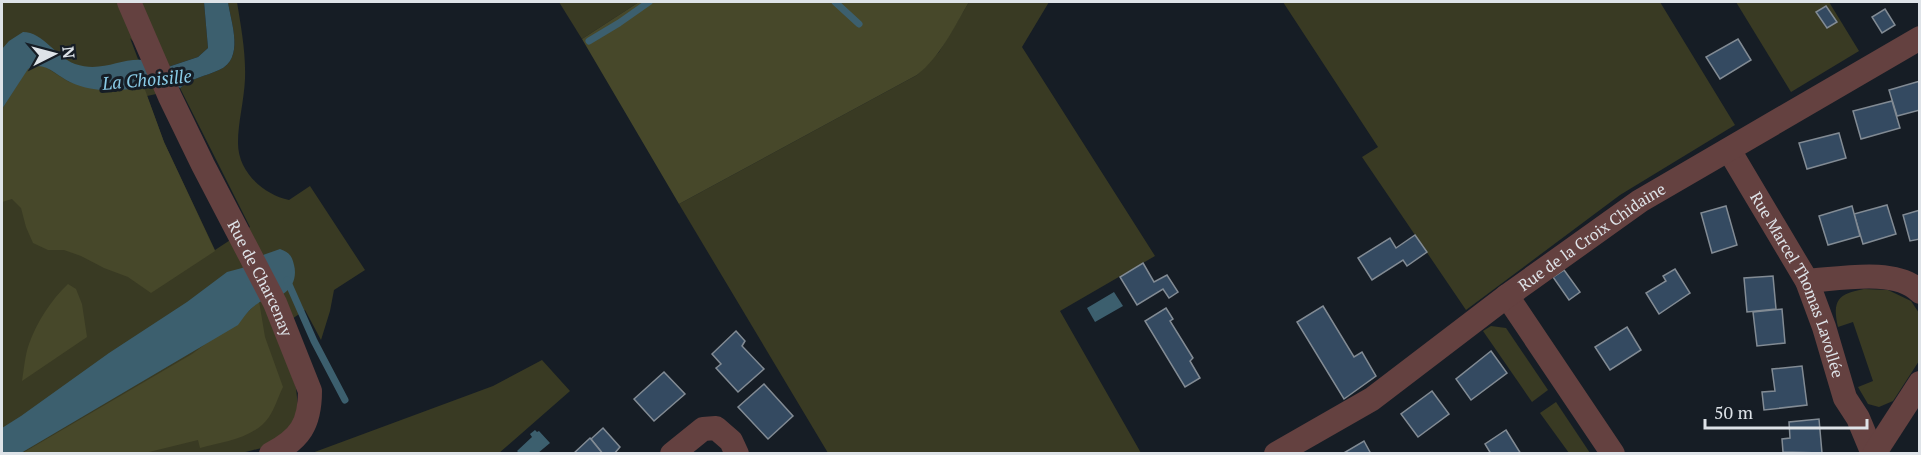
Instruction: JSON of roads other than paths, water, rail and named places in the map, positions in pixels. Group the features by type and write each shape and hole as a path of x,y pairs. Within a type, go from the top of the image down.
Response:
{"street":[{"name":"Rue de Charcenay","path":"129,2 202,165 275,303 310,391 310,404 305,424 286,446 271,453"},
{"name":"Rue de la Croix Chidaine","path":"1276,453 1372,399 1507,296 1640,201 1920,38"},
{"name":"Rue Marcel Thomas Lavollée","path":"1729,150 1807,281 1824,327 1845,398 1858,418 1874,453"},
{"path":"1807,281 1887,277 1907,283 1920,292"},
{"path":"1507,296 1613,453"},
{"path":"1874,453 1920,383"},
{"path":"672,453 703,429 716,428 731,441 737,453"}],"water":[{"path":"204,2 228,2 234,40 232,58 219,70 195,79 180,88 173,83 168,67 198,57 208,48"},
{"name":"La Choisille","path":"23,32 37,36 75,64 95,67 131,60 150,61 160,85 126,90 93,89 70,82 44,67 34,66 28,69 2,109 2,49 9,41"},
{"path":"280,249 290,255 295,273 289,288 280,296 260,302 238,325 21,453 2,454 2,428 187,302 227,272 242,268 263,255"},
{"path":"1114,292 1123,306 1095,322 1087,308"},
{"path":"535,430 539,431 550,443 538,453 519,453 517,451 532,437 530,434"}],"waterway":[{"path":"589,41 649,2"},
{"path":"835,2 859,24"},
{"path":"287,280 314,341 345,400"}]}
